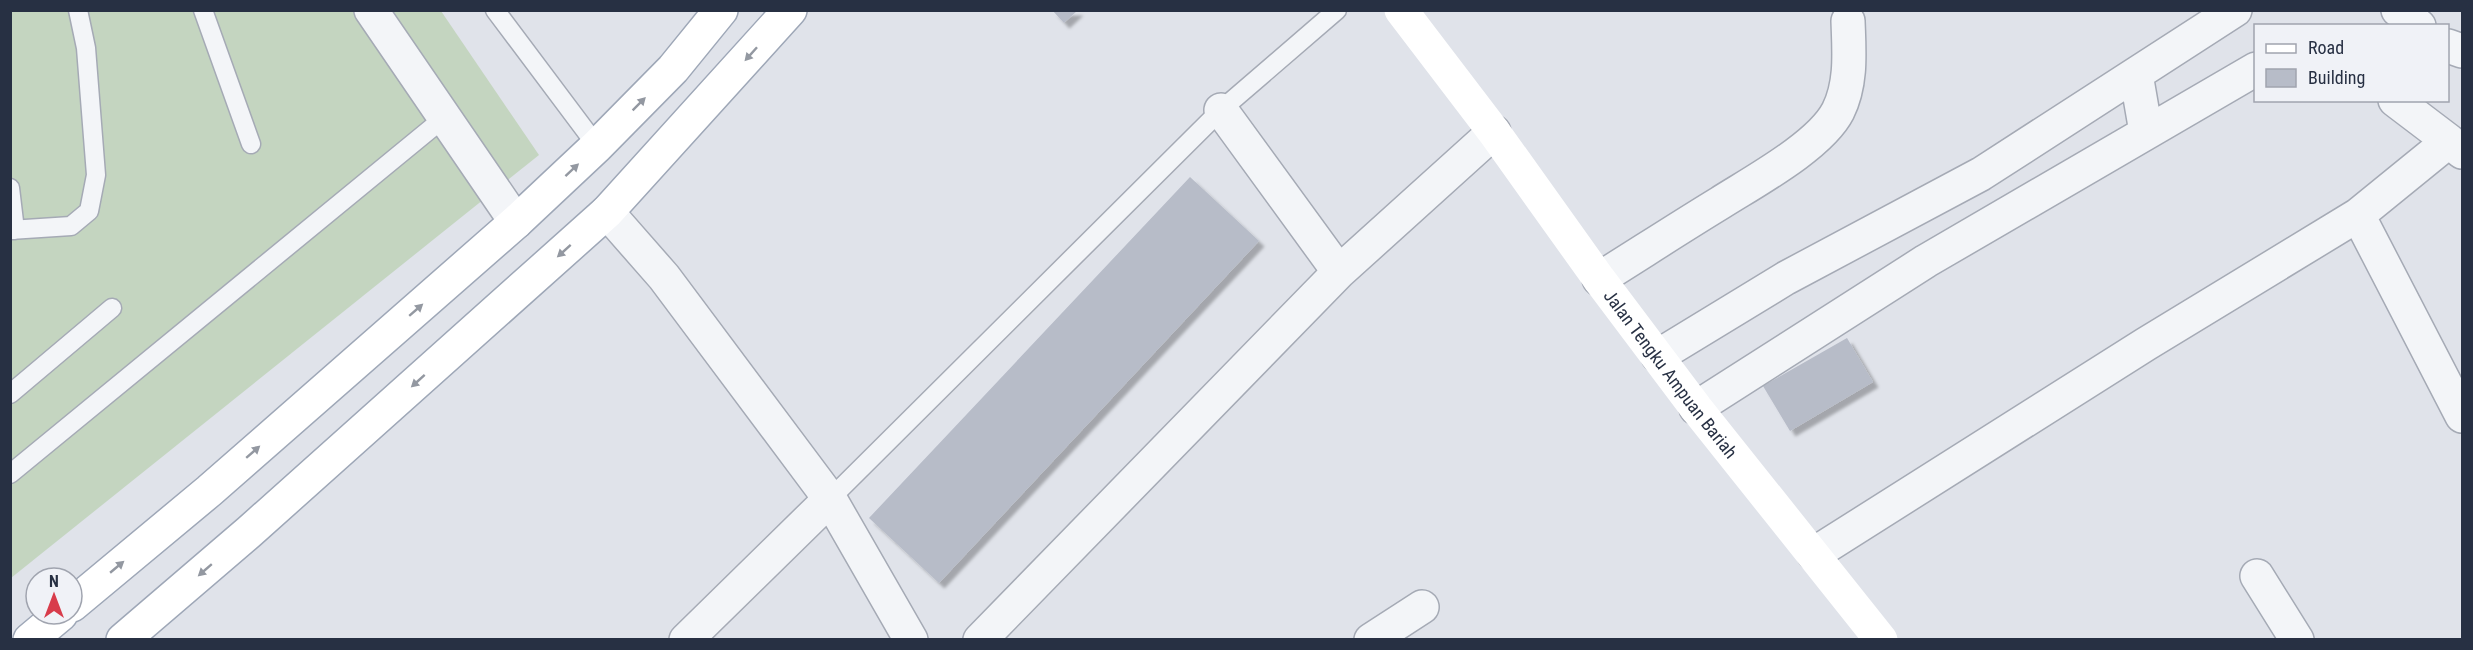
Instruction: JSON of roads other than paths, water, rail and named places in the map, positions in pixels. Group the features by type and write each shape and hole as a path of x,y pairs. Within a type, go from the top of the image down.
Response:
{"main road":[{"path":"84,595 209,491 516,222 597,146 673,69 721,10"},
{"path":"123,639 267,516 607,212 790,10"},
{"name":"Jalan Tengku Ampuan Bariah","path":"1401,10 1471,100 1599,279 1696,408 1881,639"},
{"name":"Jalan Tengku Ampuan Bariah","path":"1430,10 1471,100"},
{"path":"30,639 46,626"}],"street":[{"path":"371,10 516,222"},
{"path":"1658,356 1786,278 1981,174 2235,10"},
{"path":"2398,10 2416,24"},
{"path":"1599,279 1772,170 1818,136 1837,113 1847,90 1850,60 1848,21"},
{"path":"1696,408 1926,261 2254,70"},
{"path":"2136,74 2146,132"},
{"path":"1814,554 2146,344 2358,215 2456,146 2398,102"},
{"path":"1221,110 1339,272"},
{"path":"980,639 1339,272 1494,132"},
{"path":"607,212 676,293 830,499 911,639"},
{"path":"2358,215 2463,416"},
{"path":"686,639 830,499"},
{"path":"2257,576 2297,639"},
{"path":"1371,639 1422,607"}],"lane":[{"path":"10,188 13,230 71,226 89,211 96,175 86,48 78,10"},
{"path":"203,10 252,144"},
{"path":"495,10 597,146"},
{"path":"830,499 1221,110 1336,10"},
{"path":"10,474 445,117"},
{"path":"10,394 112,308"}]}
